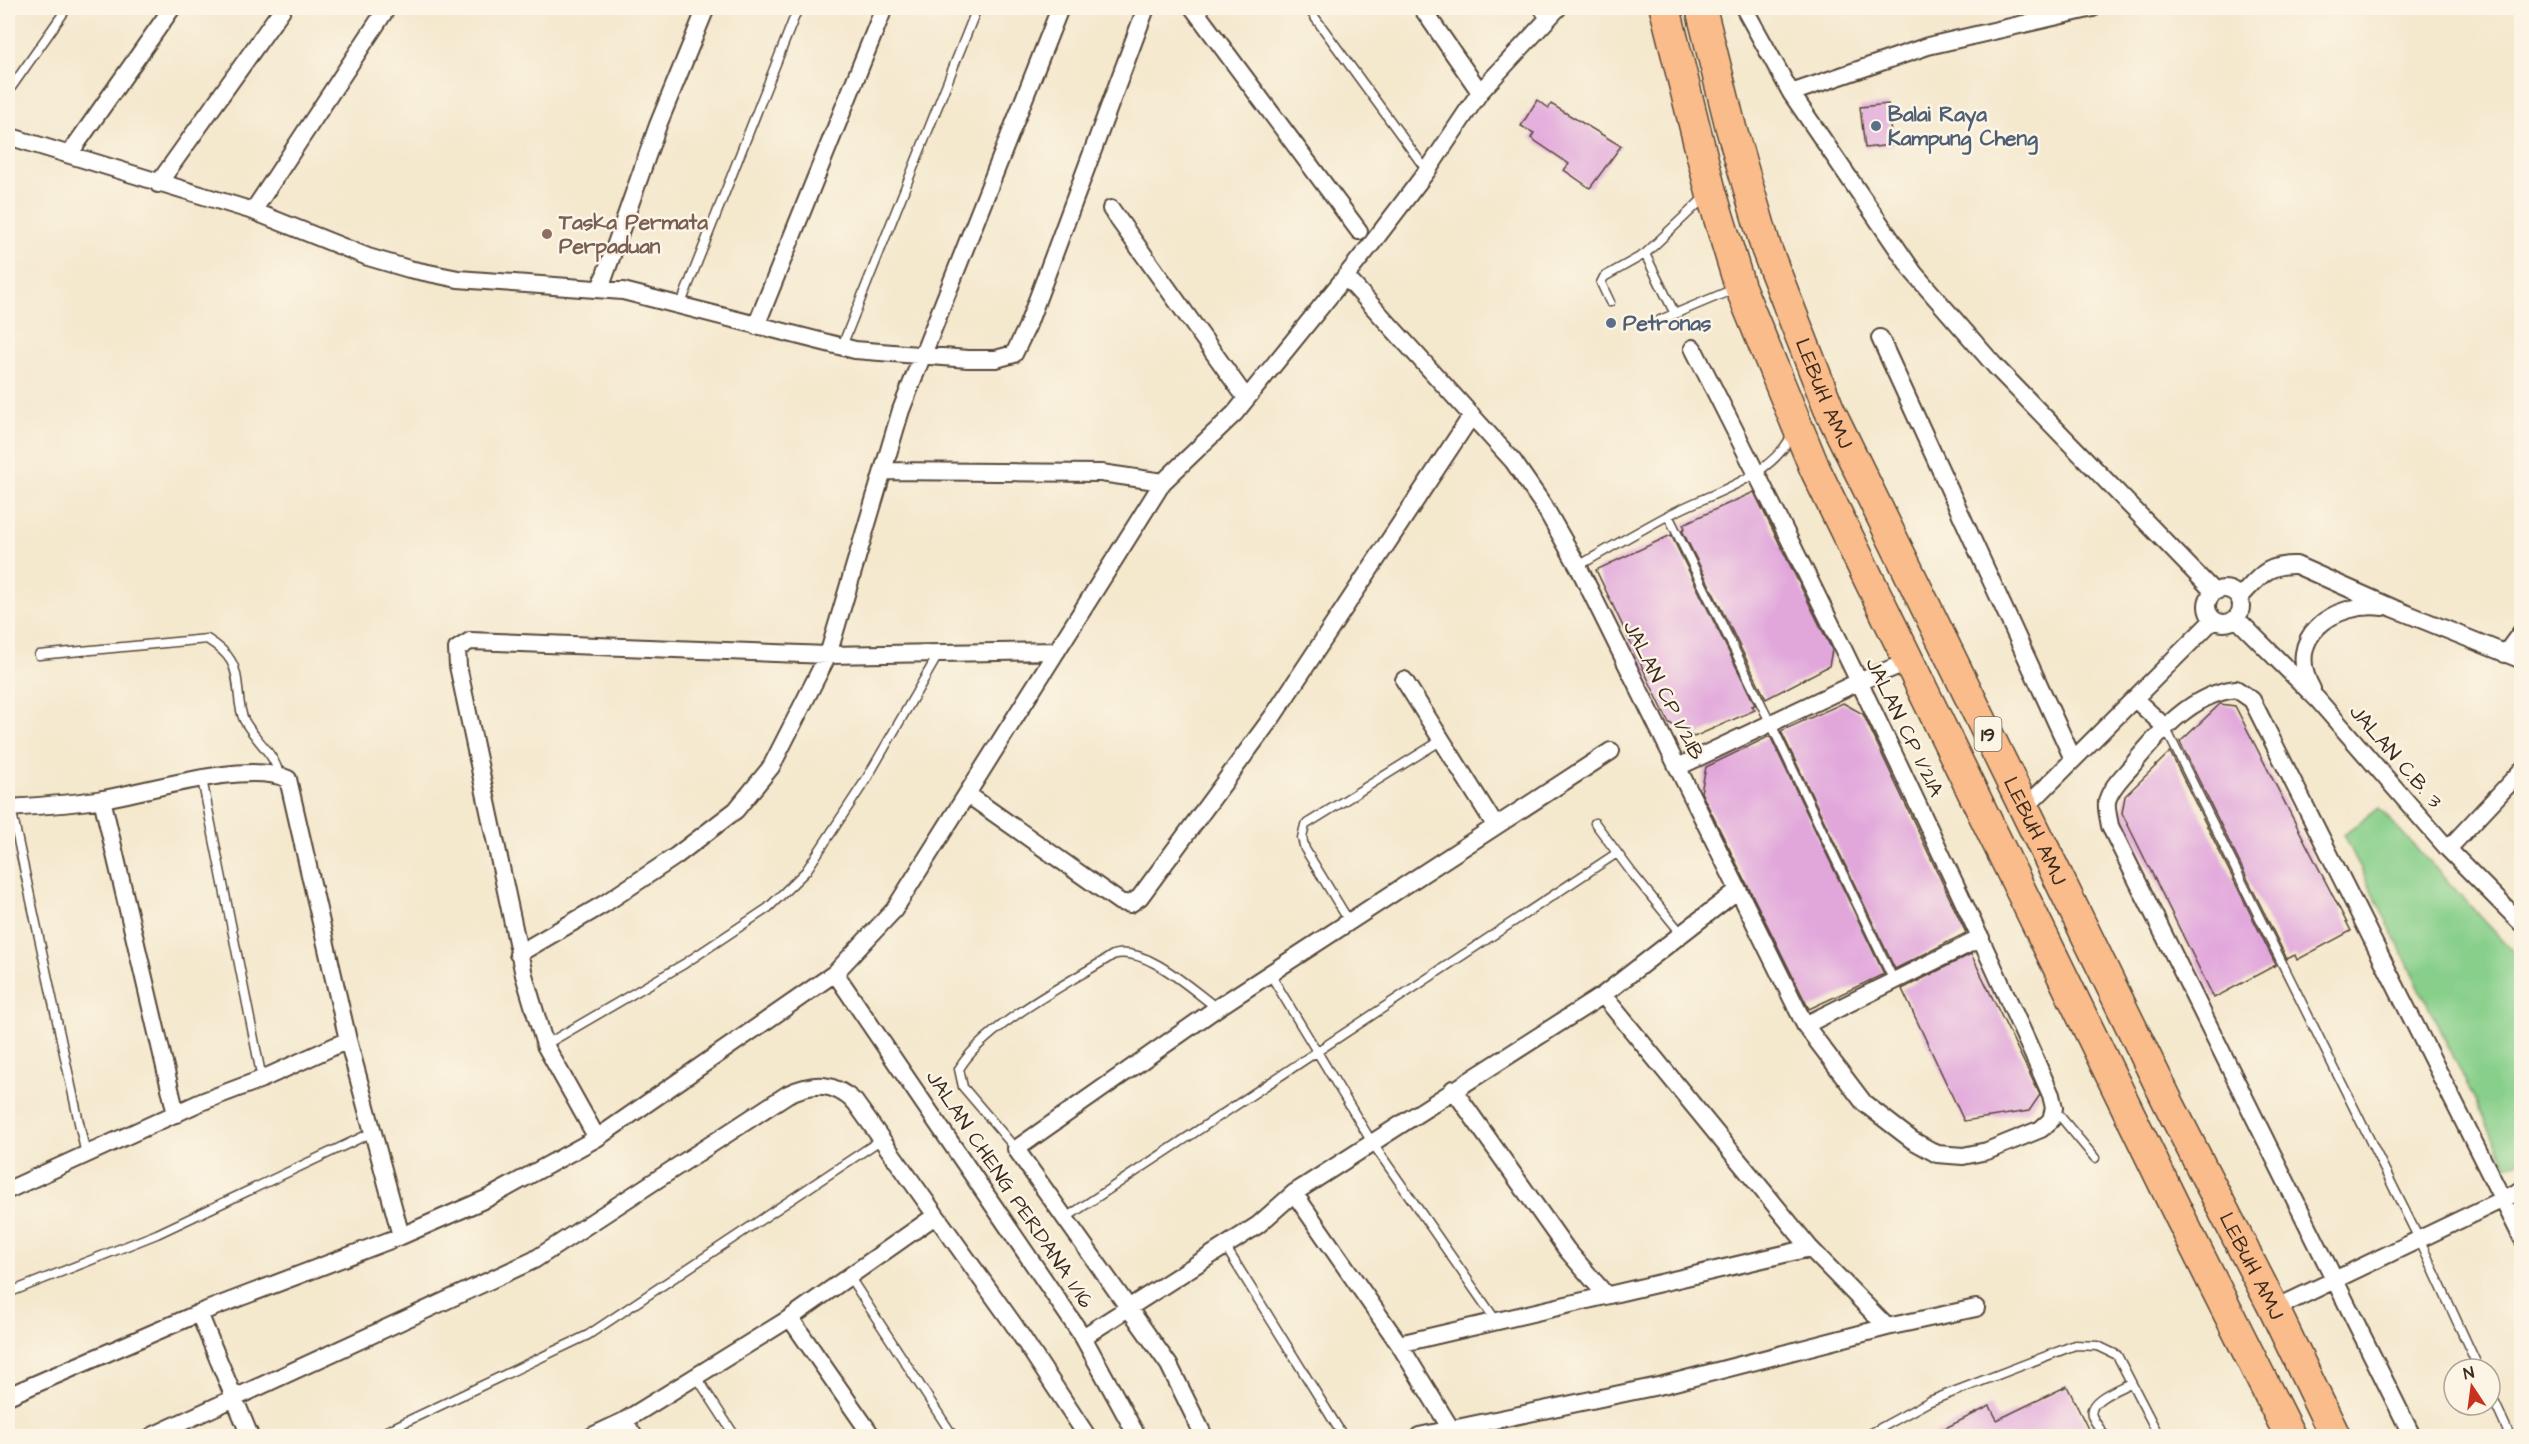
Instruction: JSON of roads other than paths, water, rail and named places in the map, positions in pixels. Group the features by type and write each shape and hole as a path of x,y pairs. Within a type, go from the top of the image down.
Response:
{"highway":[{"name":"LEBUH AMJ","path":"1665,8 1711,192 1740,287 1815,469 2173,1203 2290,1437"},
{"name":"LEBUH AMJ","path":"1701,8 1766,248 1815,375 2024,808 2168,1102 2274,1308 2335,1437"}],"street":[{"path":"70,153 172,8"},
{"path":"158,184 283,8"},
{"path":"253,211 387,8"},
{"path":"600,289 658,125 706,8"},
{"path":"756,326 884,8"},
{"path":"518,954 604,904 676,856 736,810 771,767 828,655 885,471 901,410 1059,8"},
{"path":"8,136 70,153 158,184 253,211 368,257 409,269 458,279 623,291 842,346 921,357 996,359 1014,354 1027,327 1146,8"},
{"path":"1193,8 1359,231"},
{"path":"1422,8 1480,92"},
{"path":"1744,8 1791,93 1914,273 1995,366 2214,592"},
{"path":"1791,93 1929,46 2093,8"},
{"path":"8,1395 199,1313 401,1236 488,1198 597,1138 835,973 869,940 894,910 1163,482 1235,413 1346,277 1426,171 1480,92 1547,11"},
{"path":"1111,209 1246,398"},
{"name":"JALAN CP 1/21B","path":"1346,277 1513,461 1544,506 1578,566 1805,1025 1864,1103 1912,1140 1936,1154 1963,1156 1988,1151 2041,1129 2050,1119 2054,1108"},
{"path":"1880,338 2073,759"},
{"name":"JALAN CP 1/21A","path":"1693,348 1981,938 2051,1095 2054,1108"},
{"path":"968,794 1120,902 1130,904 1273,716 1472,415"},
{"path":"885,471 1101,473 1163,482"},
{"path":"2239,598 2267,569 2282,564 2296,565 2393,608 2522,660"},
{"path":"2213,620 2228,623 2236,618 2241,609 2239,598 2231,590 2214,592"},
{"path":"2213,620 2206,606 2214,592"},
{"path":"2318,700 2306,679 2302,664 2306,644 2316,627 2333,615 2353,607 2393,608"},
{"name":"JALAN C.B. 3","path":"2236,618 2318,700 2448,849 2522,924"},
{"path":"2024,808 2136,700 2213,620"},
{"path":"2505,654 2522,631"},
{"path":"597,1138 545,1045 518,954 458,666 457,649 470,641 828,655 938,655 1057,651"},
{"path":"1678,768 1858,682 1910,661"},
{"path":"1404,680 1495,825"},
{"path":"2412,1437 2332,1280 2110,825 2107,802 2164,727 2219,691 2236,689 2252,700 2522,1238"},
{"path":"2136,700 2164,727"},
{"path":"1204,1437 1169,1365 1067,1217 1016,1149 1217,1008 1611,751"},
{"path":"2448,849 2522,770"},
{"path":"9,808 102,799 202,779 266,772 288,778 348,1040 401,1236"},
{"path":"102,799 176,1114"},
{"path":"1083,1337 1258,1225 1294,1193 1603,994 1738,890"},
{"path":"1805,1025 1981,938"},
{"name":"JALAN CHENG PERDANA 1/16","path":"835,973 1083,1337 1137,1437"},
{"path":"1603,994 1810,1248 1887,1327"},
{"path":"8,1190 348,1040"},
{"path":"152,1437 234,1401 534,1260 788,1094 806,1086 826,1084 843,1090 855,1102 1014,1325 1088,1437"},
{"path":"1453,1089 1567,1250 1606,1295"},
{"path":"2274,1308 2522,1190"},
{"path":"1294,1193 1399,1344 1451,1429"},
{"path":"591,1437 624,1421 790,1318 935,1216"},
{"path":"1399,1344 1810,1248"},
{"path":"1419,1437 1663,1385 1887,1327 1976,1308"},
{"path":"199,1313 250,1437"},
{"path":"790,1318 872,1437"},
{"path":"624,1421 634,1437"}],"lane":[{"path":"8,92 67,8"},
{"path":"680,306 798,8"},
{"path":"842,346 977,8"},
{"path":"1308,8 1426,171"},
{"path":"1610,302 1601,283 1604,277 1645,254 1711,192"},
{"path":"1645,254 1675,314"},
{"path":"1660,320 1740,287"},
{"path":"1578,566 1668,515 1756,473 1775,459 1788,443 1797,425"},
{"path":"1668,515 1894,981"},
{"path":"39,655 207,639 231,661 240,691 243,717 258,741 276,762 279,774"},
{"path":"545,1045 694,958 768,908 806,871 867,778 938,655"},
{"path":"2164,727 2419,1239 2473,1357"},
{"path":"1349,921 1305,849 1302,838 1305,825 1442,740"},
{"path":"202,779 262,1079"},
{"path":"9,808 86,1155"},
{"path":"1595,823 1681,933"},
{"path":"1067,1217 1617,853"},
{"path":"1016,1149 963,1087 959,1069 969,1051 1023,1011 1113,955 1125,951 1152,961 1217,1008"},
{"path":"1270,974 1373,1144 1497,1322"},
{"path":"2054,1108 2095,1158"},
{"path":"8,1293 157,1234 373,1132"},
{"path":"376,1437 588,1335 882,1139"},
{"path":"1225,1246 1343,1437"},
{"path":"849,1276 952,1437"},
{"path":"1866,1437 1930,1401 2075,1345 2098,1346 2117,1355 2159,1437"},
{"path":"696,1376 735,1437"},
{"path":"2105,1437 2092,1416 2091,1408 2095,1402 2130,1383"},
{"path":"2501,1417 2510,1437"}],"place":[{"name":"Balai Raya Kampung Cheng","path":"1876,126"},
{"name":"Taska Permata Perpaduan","path":"547,234"},
{"name":"Petronas","path":"1611,323"}]}
